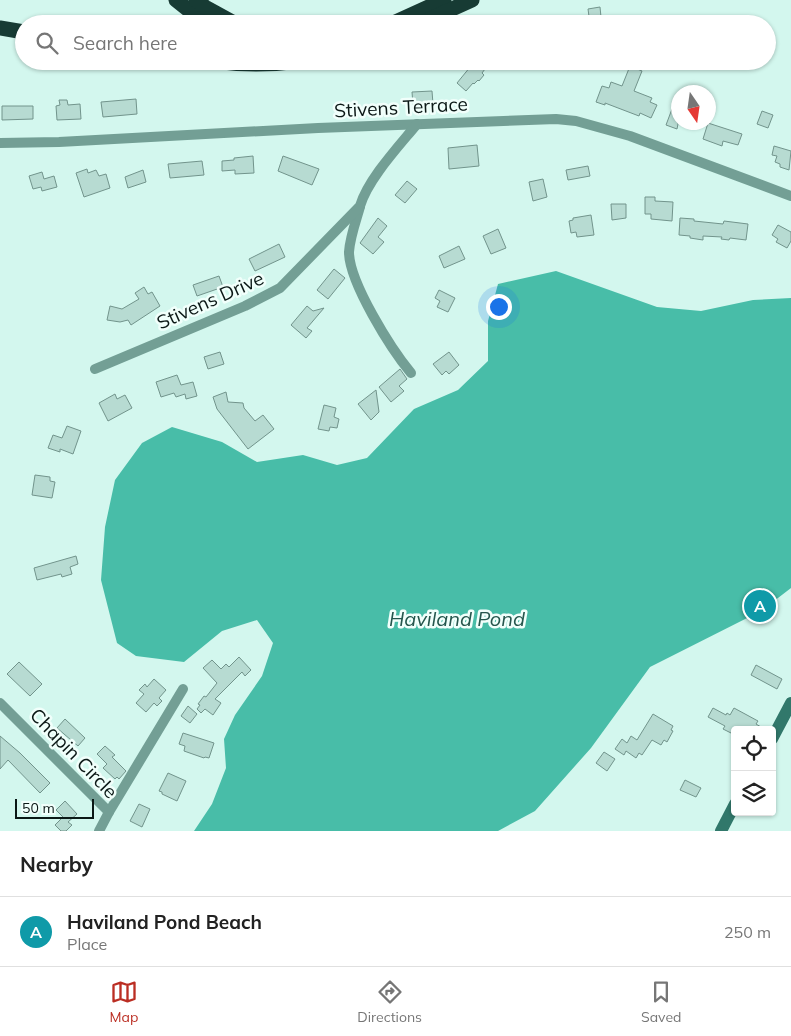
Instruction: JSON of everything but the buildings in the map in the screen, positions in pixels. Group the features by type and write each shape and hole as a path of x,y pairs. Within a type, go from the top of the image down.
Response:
{"highway":[{"path":"176,0 195,15"},
{"path":"196,0 220,15"},
{"path":"411,15 444,0"},
{"path":"439,15 472,0"},
{"path":"0,28 15,30"}],"main road":[{"path":"776,731 791,703"},
{"path":"721,831 731,812"}],"street":[{"name":"Stivens Terrace","path":"0,143 59,142 318,128 556,119 576,121 630,136 791,196"},
{"name":"Stivens Drive","path":"95,369 245,306 280,288 360,206 385,163 417,124"},
{"path":"360,206 349,253 354,274 389,344 410,373"},
{"path":"109,812 183,689"},
{"name":"Chapin Circle","path":"0,703 109,812 99,831"}],"water":[{"name":"Haviland Pond","path":"556,271 657,307 701,311 753,300 791,298 791,588 761,611 650,667 591,748 535,811 498,831 194,831 212,804 226,768 224,739 235,715 262,676 273,643 257,620 222,631 184,662 136,656 117,643 101,580 105,527 115,480 142,443 172,427 222,442 257,462 303,455 337,465 367,458 414,409 458,390 488,361 488,321 498,284"}],"place":[{"name":"Haviland Pond Beach","path":"760,606"}]}
